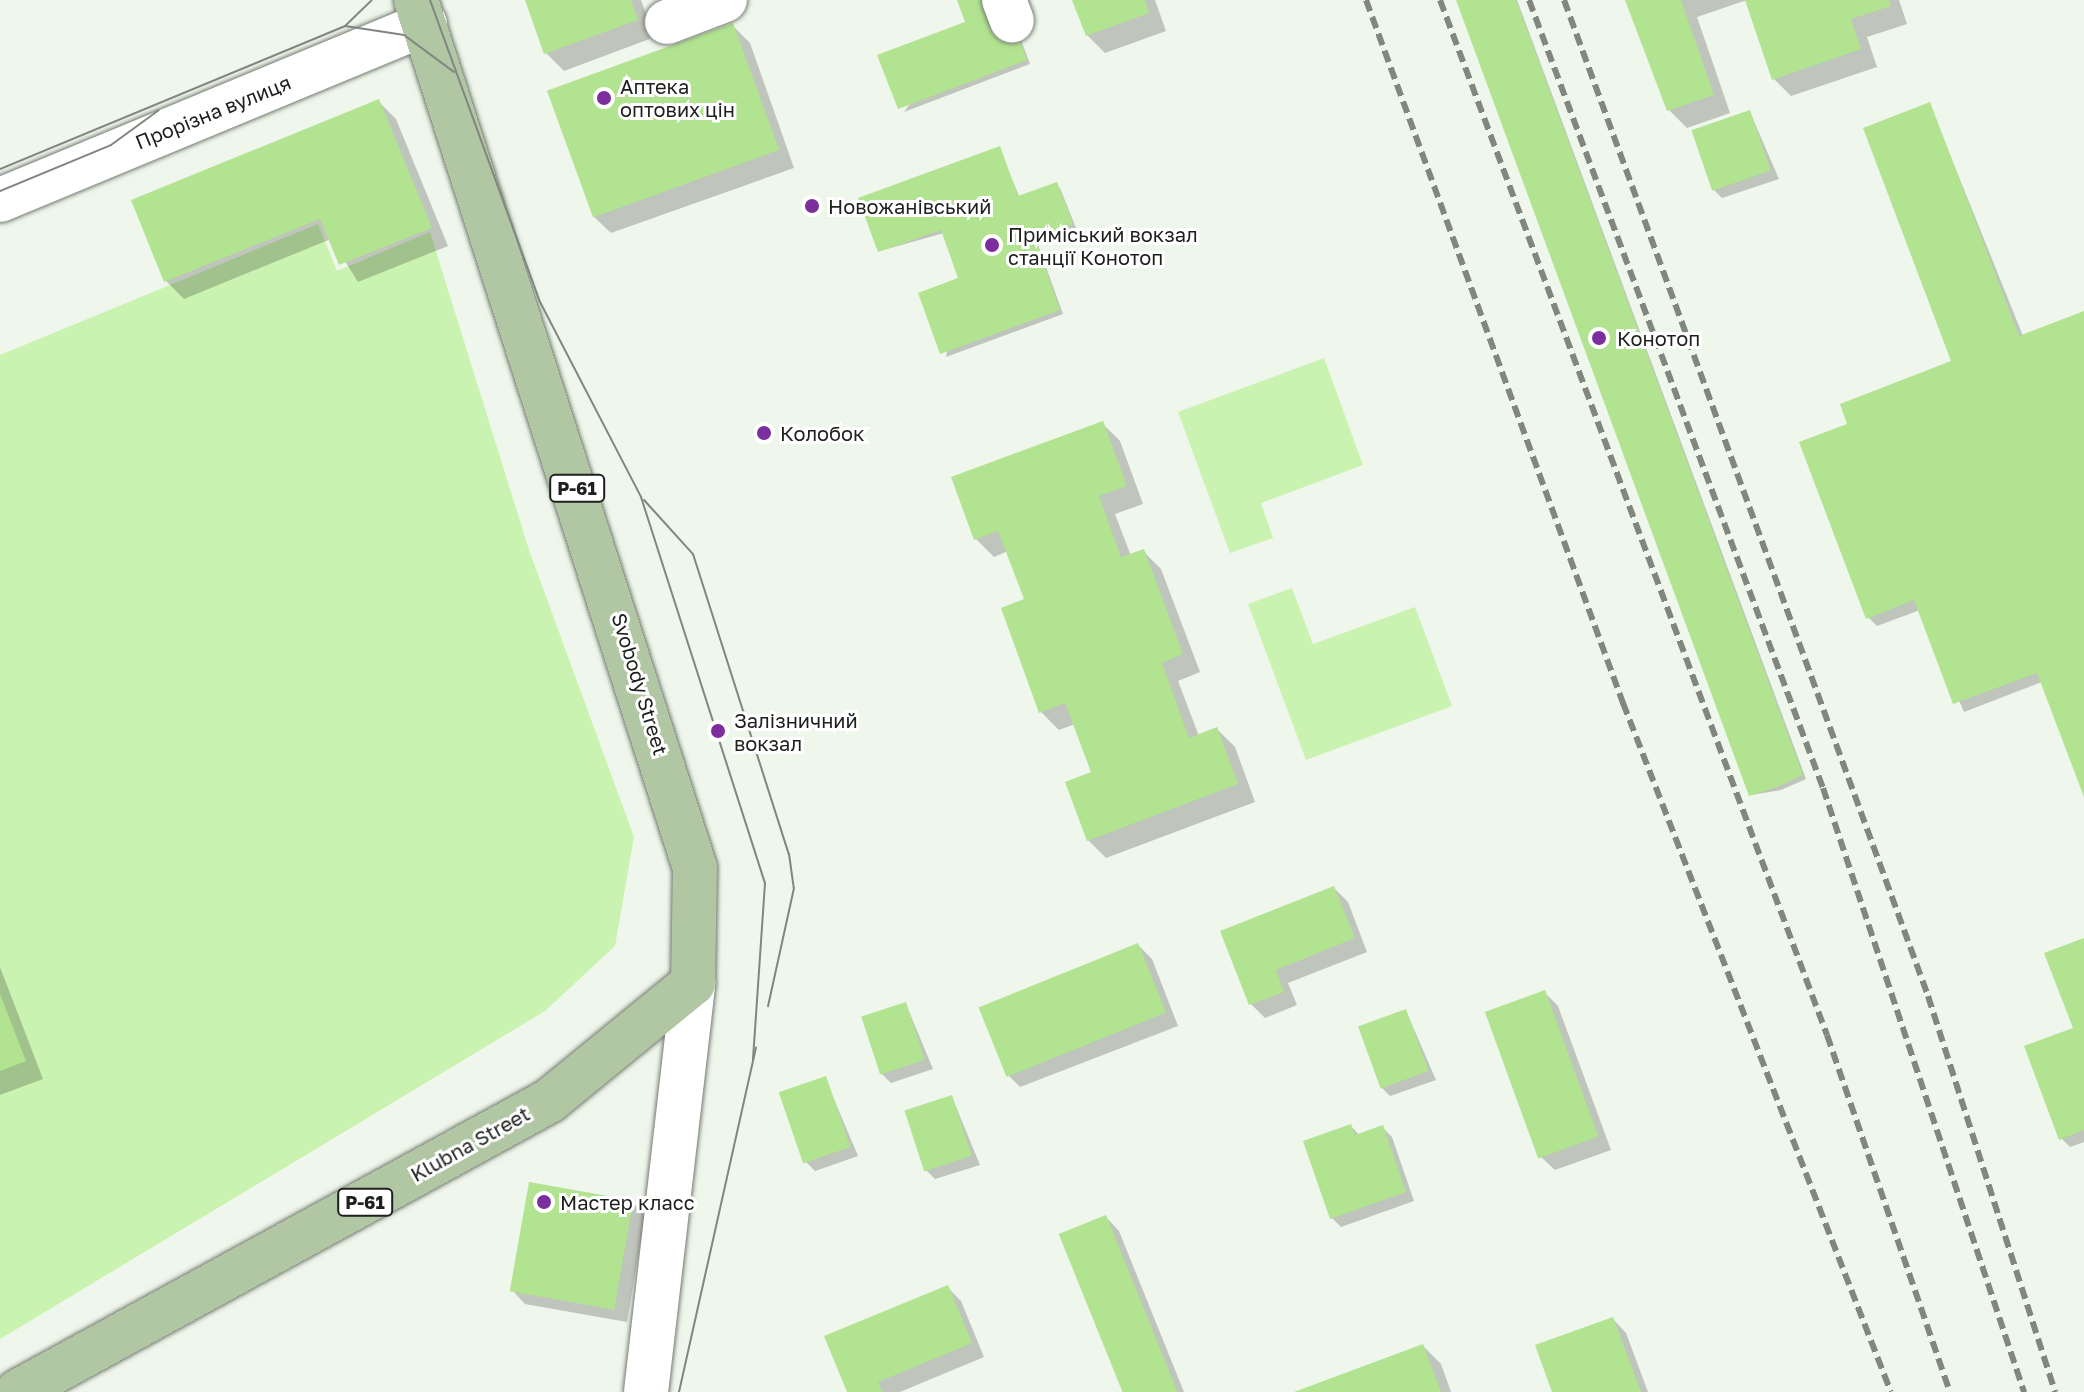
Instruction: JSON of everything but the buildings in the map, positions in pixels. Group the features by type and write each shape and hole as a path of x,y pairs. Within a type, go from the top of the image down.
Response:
{"main road":[{"name":"Svobody Street","path":"421,12 695,868 693,983"},
{"name":"Klubna Street","path":"17,1392 549,1101 693,983"}],"street":[{"path":"667,22 725,0"},
{"name":"Прорізна вулиця","path":"0,200 421,12"},
{"name":"Svobody Street","path":"646,1392 693,983"}],"green space":[{"path":"318,224 337,271 430,232 529,550 634,837 615,946 545,1011 0,1339 0,355"},
{"path":"1324,358 1363,465 1261,503 1273,538 1230,553 1178,412"},
{"path":"1292,588 1313,644 1415,607 1452,706 1306,760 1248,604"}],"tram line":[{"path":"0,169 345,26 372,0"},
{"path":"430,0 539,300 641,497 765,883 753,1060"},
{"path":"345,26 404,35 454,72"},
{"path":"0,191 111,145 159,110"},
{"path":"644,500 693,554 789,854 794,888 768,1006"},
{"path":"679,1392 756,1048"}],"railway":[{"path":"1366,0 1623,703 1891,1392"},
{"path":"1440,0 1827,1035 1950,1392"},
{"path":"1529,0 1823,788 2024,1392"},
{"path":"1564,0 1928,996 2055,1392"}],"place":[{"name":"Аптека оптових цін","path":"604,98"},
{"name":"Новожанівський","path":"812,206"},
{"name":"Приміський вокзал станції Конотоп","path":"992,245"},
{"name":"Конотоп","path":"1599,338"},
{"name":"Колобок","path":"764,433"},
{"name":"Залізничний вокзал","path":"718,731"},
{"name":"Мастер класс","path":"544,1202"}]}
